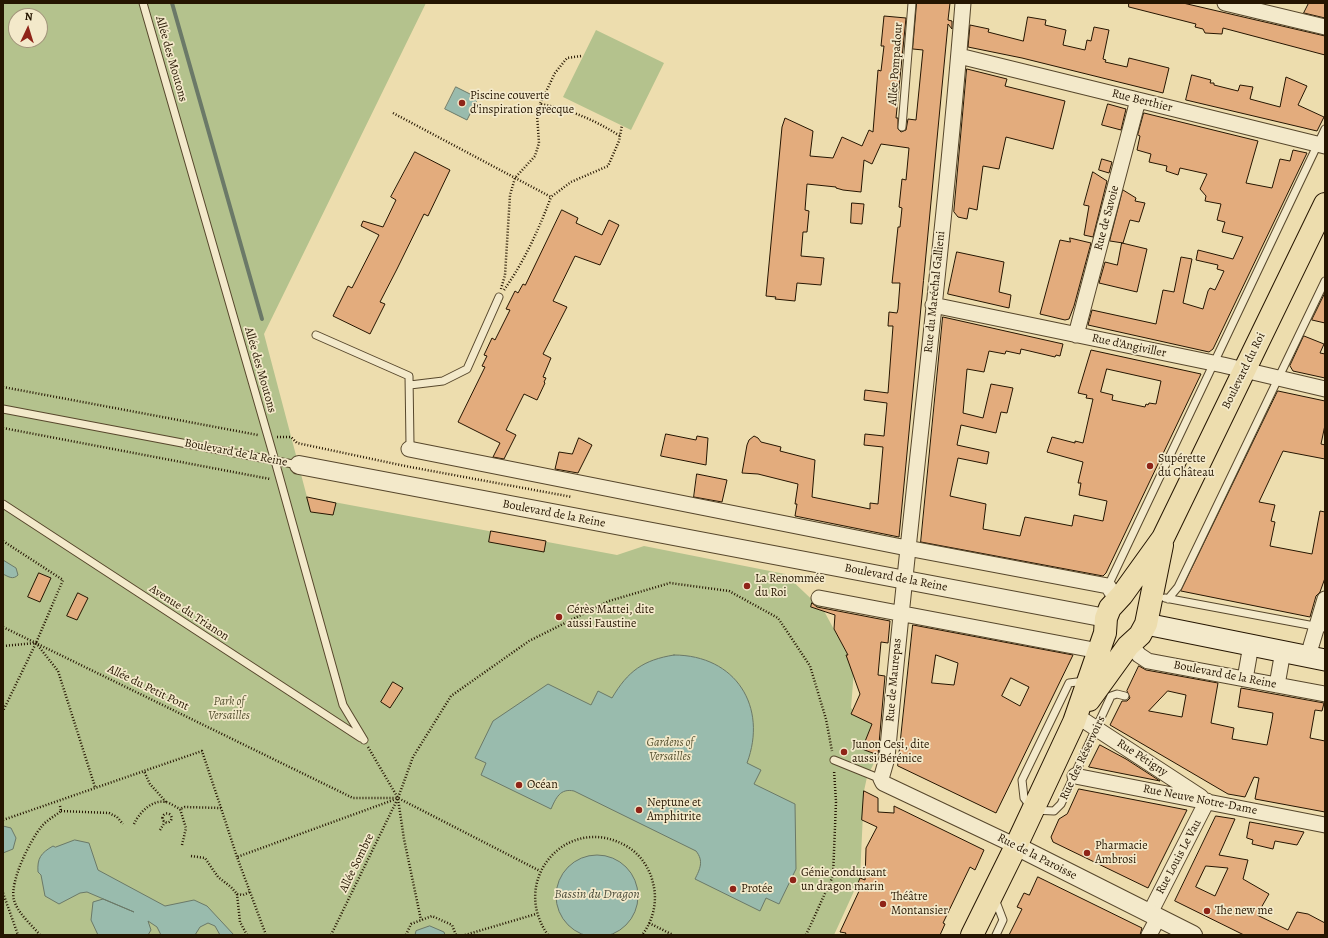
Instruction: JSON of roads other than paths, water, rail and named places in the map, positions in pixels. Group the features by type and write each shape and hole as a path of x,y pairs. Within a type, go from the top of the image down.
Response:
{"main road":[{"name":"Boulevard du Roi","path":"1109,614 1164,538 1325,204"},
{"name":"Boulevard du Roi","path":"1129,645 1140,635 1153,607 1164,538"},
{"name":"Boulevard de la Reine","path":"1129,645 1113,640 1109,614 1137,600 1251,645 1316,658"},
{"name":"Rue des Réservoirs","path":"972,935 993,894 1077,716 1109,614"},
{"name":"Rue des Réservoirs","path":"1077,716 1129,645"}],"street":[{"name":"Rue du Maréchal Gallieni","path":"903,580 959,56 963,3"},
{"path":"1225,3 1325,27"},
{"name":"Rue Berthier","path":"959,56 1321,146"},
{"name":"Rue de Savoie","path":"1076,335 1138,100"},
{"name":"Rue d'Angiviller","path":"933,305 1244,370 1325,389"},
{"path":"410,446 907,548 1109,614"},
{"name":"Boulevard de la Reine","path":"299,465 903,580 1109,614"},
{"name":"Rue de Maurepas","path":"881,778 887,758 903,580"},
{"path":"819,598 900,613 1109,614"},
{"path":"1316,658 1325,599"},
{"name":"Boulevard de la Reine","path":"1129,645 1139,655 1148,661 1325,694"},
{"path":"1245,679 1251,645"},
{"path":"1277,685 1282,651"},
{"name":"Rue Pétigny","path":"1077,716 1207,801"},
{"name":"Rue Neuve Notre-Dame","path":"1074,776 1325,825"},
{"name":"Rue de la Paroisse","path":"881,778 883,783 1016,846 1193,935"},
{"name":"Rue Louis Le Vau","path":"1149,935 1154,916 1207,801"}],"lane":[{"name":"Allée des Moutons","path":"143,3 281,481 343,705 364,740"},
{"name":"Allée Pompadour","path":"902,127 912,3"},
{"path":"1109,614 1214,364 1321,146 1325,129"},
{"path":"1153,607 1178,588 1325,281"},
{"path":"410,385 442,381 468,370 499,297"},
{"path":"316,335 409,376 410,446"},
{"name":"Boulevard de la Reine","path":"3,409 299,465"},
{"name":"Avenue du Trianon","path":"3,504 364,740"},
{"path":"1153,607 1320,627"},
{"path":"1033,810 1024,798 1022,780 1069,683 1089,681"},
{"name":"Rue des Réservoirs","path":"1033,810 1054,811 1061,804 1111,696 1117,694 1125,696"},
{"path":"834,760 881,778"},
{"path":"993,894 1003,920 996,935"}],"water":[{"name":"Piscine couverte d'inspiration grecque","path":"456,87 478,98 467,120 445,109"},
{"path":"3,560 16,568 18,575 16,577 13,578 3,574"},
{"path":"674,655 696,657 715,664 730,674 742,688 749,704 753,722 752,742 747,763 761,770 754,784 795,804 796,869 779,904 766,898 760,911 695,879 701,862 696,851 574,791 569,790 562,792 551,809 481,775 486,763 475,758 493,721 548,684 591,705 598,691 612,698 624,681 637,668 653,660"},
{"path":"3,826 11,828 16,838 13,849 3,853"},
{"path":"75,840 89,843 98,870 165,906 194,900 207,906 234,935 220,935 215,926 208,923 200,927 195,935 161,935 157,927 148,921 151,930 148,935 98,935 91,920 93,902 103,899 134,912 87,892 80,893 59,904 45,896 41,875 38,872 39,859 45,851 53,846 55,847"},
{"name":"Bassin du Dragon","path":"597,855 613,858 626,867 635,880 638,896 635,912 626,925 613,934 597,937 581,934 568,925 559,912 556,896 559,880 568,867 581,858"},
{"path":"430,926 444,932 445,935 415,935 416,931"}],"waterway":[{"path":"172,3 262,319"}],"place":[{"name":"Piscine couverte d'inspiration grecque","path":"462,103"},
{"name":"Supérette du Château","path":"1150,466"},
{"name":"La Renommée du Roi","path":"747,586"},
{"name":"Cérès Mattei, dite aussi Faustine","path":"559,617"},
{"name":"Junon Cesi, dite aussi Bérénice","path":"844,752"},
{"name":"Océan","path":"519,785"},
{"name":"Neptune et Amphitrite","path":"639,810"},
{"name":"Pharmacie Ambrosi","path":"1087,853"},
{"name":"Génie conduisant un dragon marin","path":"793,880"},
{"name":"Protée","path":"733,889"},
{"name":"Théâtre Montansier","path":"883,904"},
{"name":"The new me","path":"1207,911"}],"park label":[{"name":"Park of Versailles","path":"229,709"},
{"name":"Gardens of Versailles","path":"670,750"}]}
